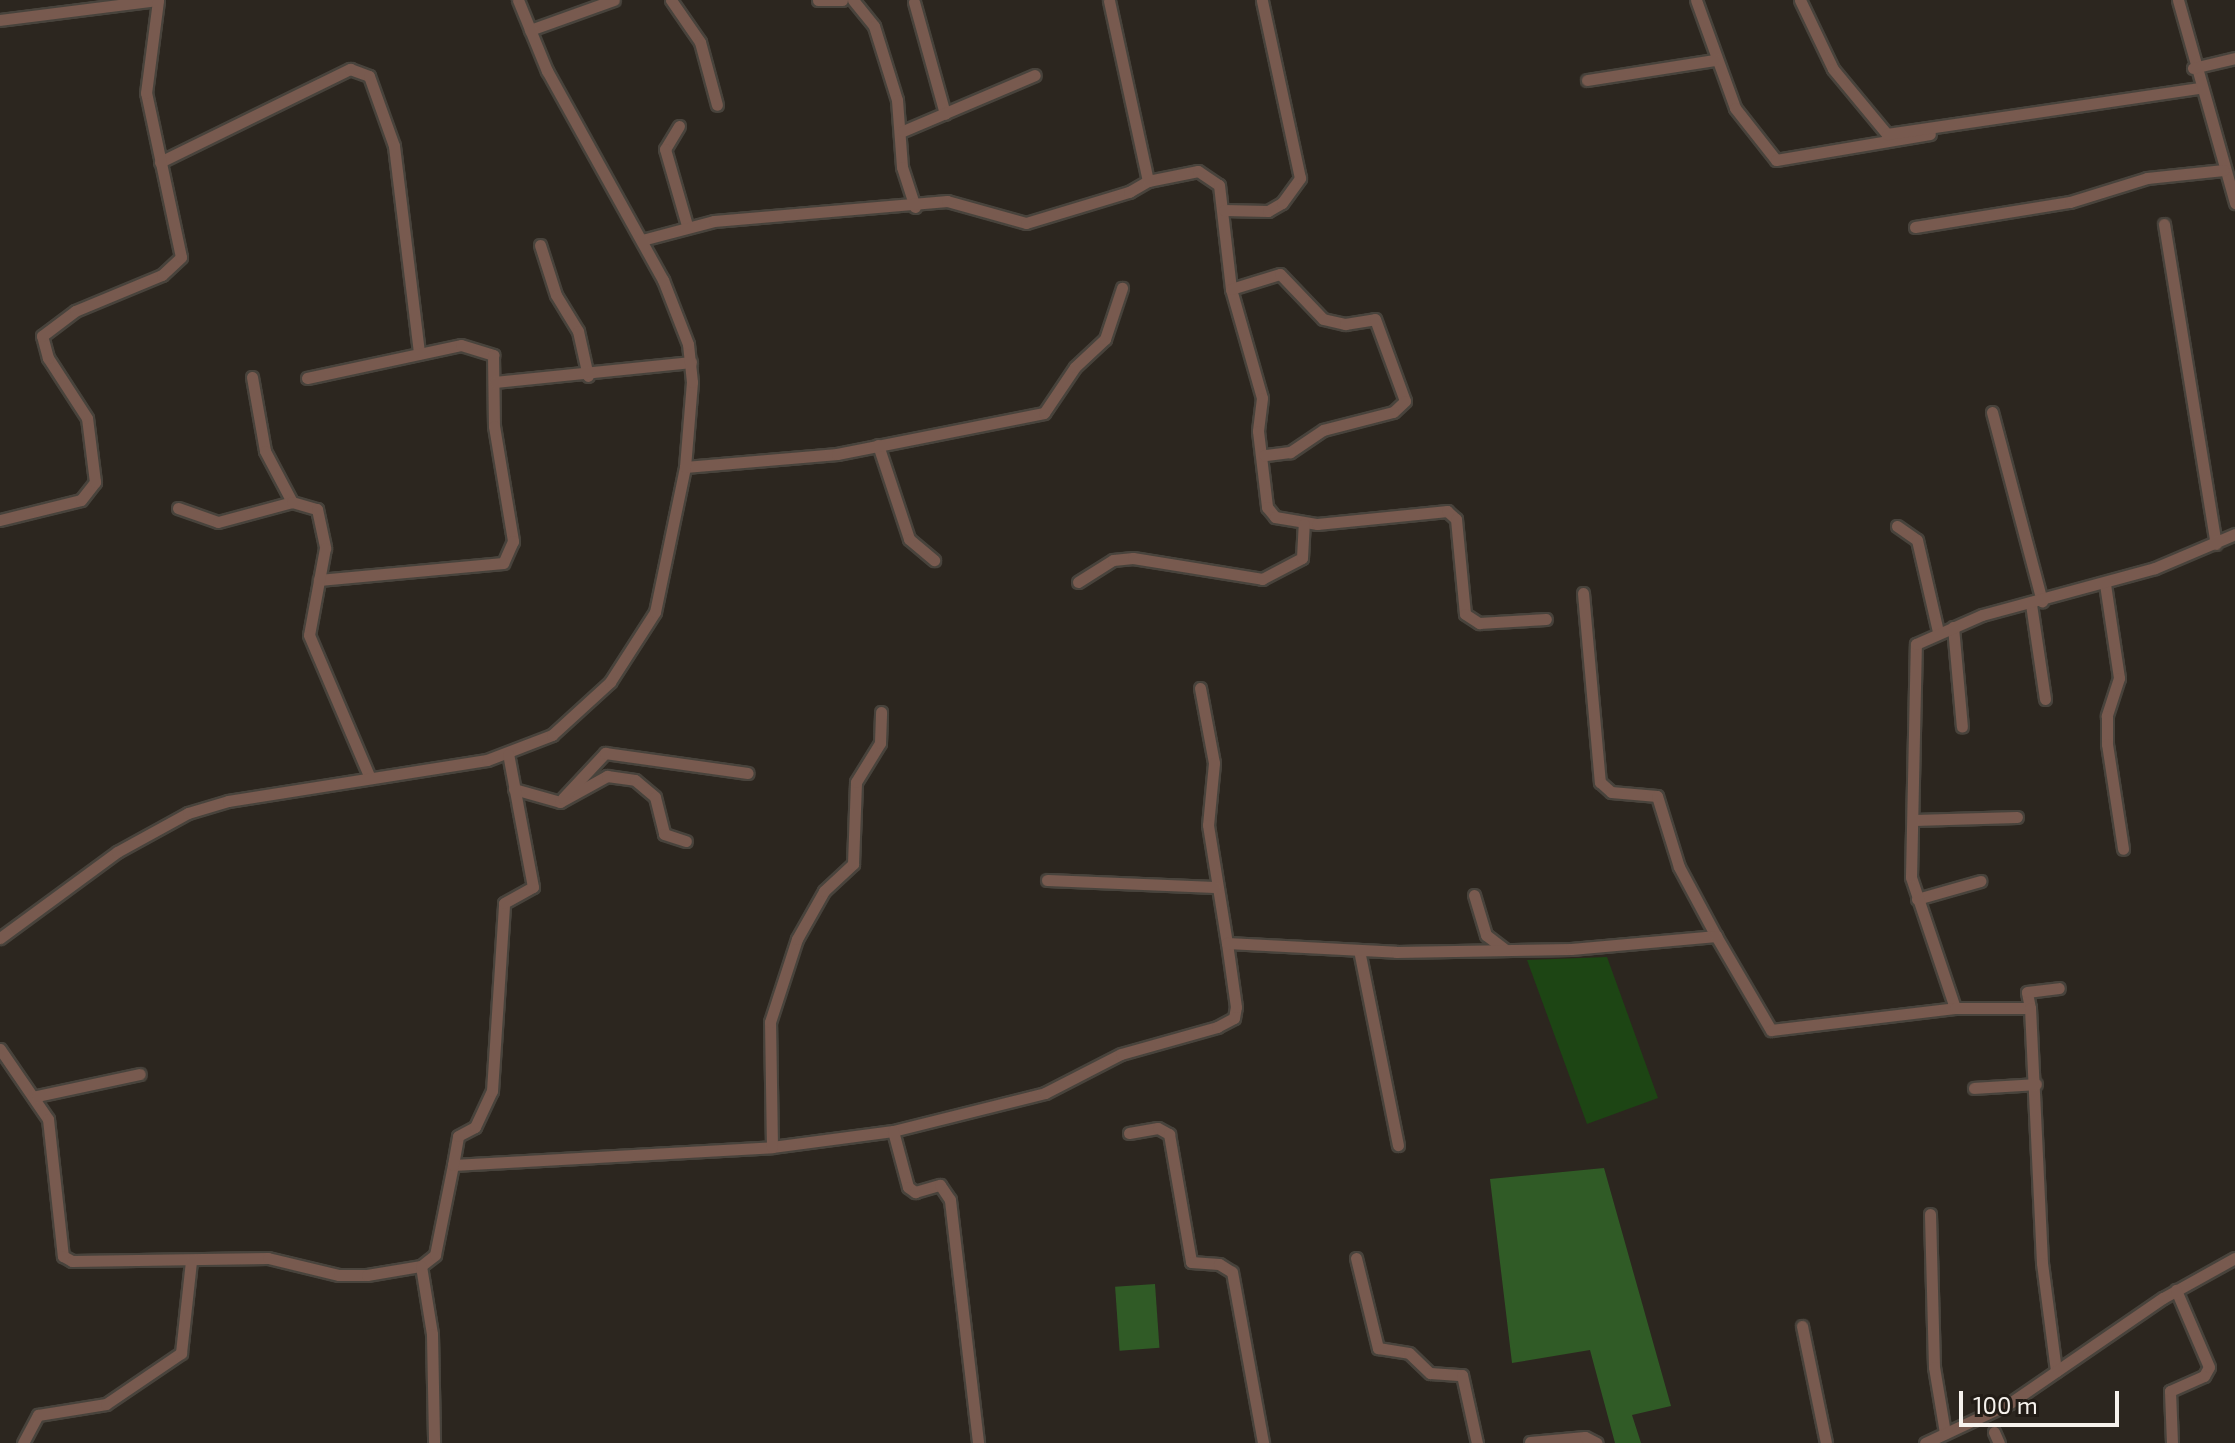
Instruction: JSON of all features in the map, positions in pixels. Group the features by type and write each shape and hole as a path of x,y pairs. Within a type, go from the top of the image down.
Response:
{"street":[{"path":"0,20 158,0 145,63 160,162 181,247 175,266 75,311 42,336 48,358 87,418 97,468 90,493 0,520"},
{"path":"0,938 117,852 188,813 508,754 552,735 582,713 629,655 655,612 668,568 685,467 691,362 680,323 642,240 530,30 518,0"},
{"path":"530,30 614,0"},
{"path":"671,0 700,42 717,105"},
{"path":"818,0 842,0"},
{"path":"853,0 874,26 903,131 902,167 915,207"},
{"path":"1109,0 1148,181"},
{"path":"1224,210 1268,211 1282,203 1300,178 1262,0"},
{"path":"1696,0 1715,60 1735,108 1776,160 1874,149 1963,121"},
{"path":"1800,0 1833,69 1880,132 2200,88"},
{"path":"2178,0 2193,68 2235,203"},
{"path":"914,2 945,114"},
{"path":"2193,68 2235,58"},
{"path":"1587,80 1715,60"},
{"path":"160,162 350,69 369,76 394,146 419,353"},
{"path":"903,131 1035,75"},
{"path":"679,126 665,149 687,225"},
{"path":"1915,227 2070,202 2147,178 2224,170"},
{"path":"642,240 687,225 956,202 997,220 1026,223 1148,181 1209,174 1219,185 1231,289 1262,398 1267,507 1284,523 1304,524 1447,511 1456,519 1465,614 1479,623 1546,619"},
{"path":"2164,224 2216,544"},
{"path":"540,245 556,295 578,331 588,376"},
{"path":"1231,289 1280,274 1323,319 1345,324 1375,319 1405,401 1393,412 1323,430 1290,452 1264,455"},
{"path":"685,467 768,463 1044,413 1075,367 1105,339 1122,288"},
{"path":"307,378 461,345 484,348 493,355 494,426 513,541 509,557 503,563 319,580"},
{"path":"495,382 588,376 691,362"},
{"path":"252,377 265,451 292,502"},
{"path":"1992,412 2037,602 2045,699"},
{"path":"878,445 909,539 934,560"},
{"path":"178,508 218,522 292,502 317,509 325,548 312,648 370,778"},
{"path":"1078,582 1113,560 1133,558 1262,579 1302,558 1304,524"},
{"path":"1897,526 1917,540 1938,632"},
{"path":"1955,1008 1911,877 1914,820 1912,653 1938,632 2105,584 2216,544 2235,534"},
{"path":"2105,584 2119,678 2106,736 2123,849"},
{"path":"1583,593 1600,782 1611,792 1657,796 1679,867 1771,1030 1955,1008 2030,1008"},
{"path":"1953,627 1962,727"},
{"path":"453,1165 772,1147 893,1131 1045,1093 1121,1054 1227,1023 1236,1007 1215,887 1208,825 1214,763 1200,688"},
{"path":"772,1147 770,1022 797,939 824,891 853,864 856,782 880,743 881,712"},
{"path":"560,802 605,753 748,773"},
{"path":"0,1049 37,1096 52,1142 63,1256 191,1261 268,1258 339,1275 421,1266 439,1245 458,1136 483,1117 494,1082 504,903 533,887 508,754"},
{"path":"514,789 560,802 607,776 635,780 655,797 664,834 686,841"},
{"path":"1914,820 2017,817"},
{"path":"1047,880 1215,887"},
{"path":"1917,899 1980,881"},
{"path":"1474,895 1486,935 1506,950"},
{"path":"1227,943 1359,950 1506,950 1716,936"},
{"path":"1359,950 1398,1145"},
{"path":"2056,1371 2042,1263 2036,1084 2027,992 2059,988"},
{"path":"37,1096 140,1074"},
{"path":"1974,1088 2036,1084"},
{"path":"1129,1133 1158,1128 1169,1134 1191,1262 1232,1272 1263,1443"},
{"path":"893,1131 908,1187 915,1192 940,1185 950,1200 978,1443"},
{"path":"1930,1214 1934,1367 1945,1433"},
{"path":"1356,1258 1378,1348 1409,1353 1430,1373 1462,1375 1477,1443"},
{"path":"1925,1443 2010,1403 2176,1290 2232,1260 2235,1274"},
{"path":"23,1443 38,1415 106,1404 181,1353 191,1261"},
{"path":"421,1266 434,1360 434,1443"},
{"path":"2172,1443 2170,1391 2204,1376 2209,1367 2176,1290"},
{"path":"1802,1326 1826,1443"},
{"path":"1530,1442 1585,1437 1597,1443"}],"green space":[{"path":"1607,957 1658,1098 1587,1124 1527,960"},
{"path":"1604,1168 1671,1406 1632,1415 1641,1443 1615,1443 1590,1350 1512,1363 1490,1179"},
{"path":"1155,1284 1159,1348 1120,1351 1115,1287"}]}
